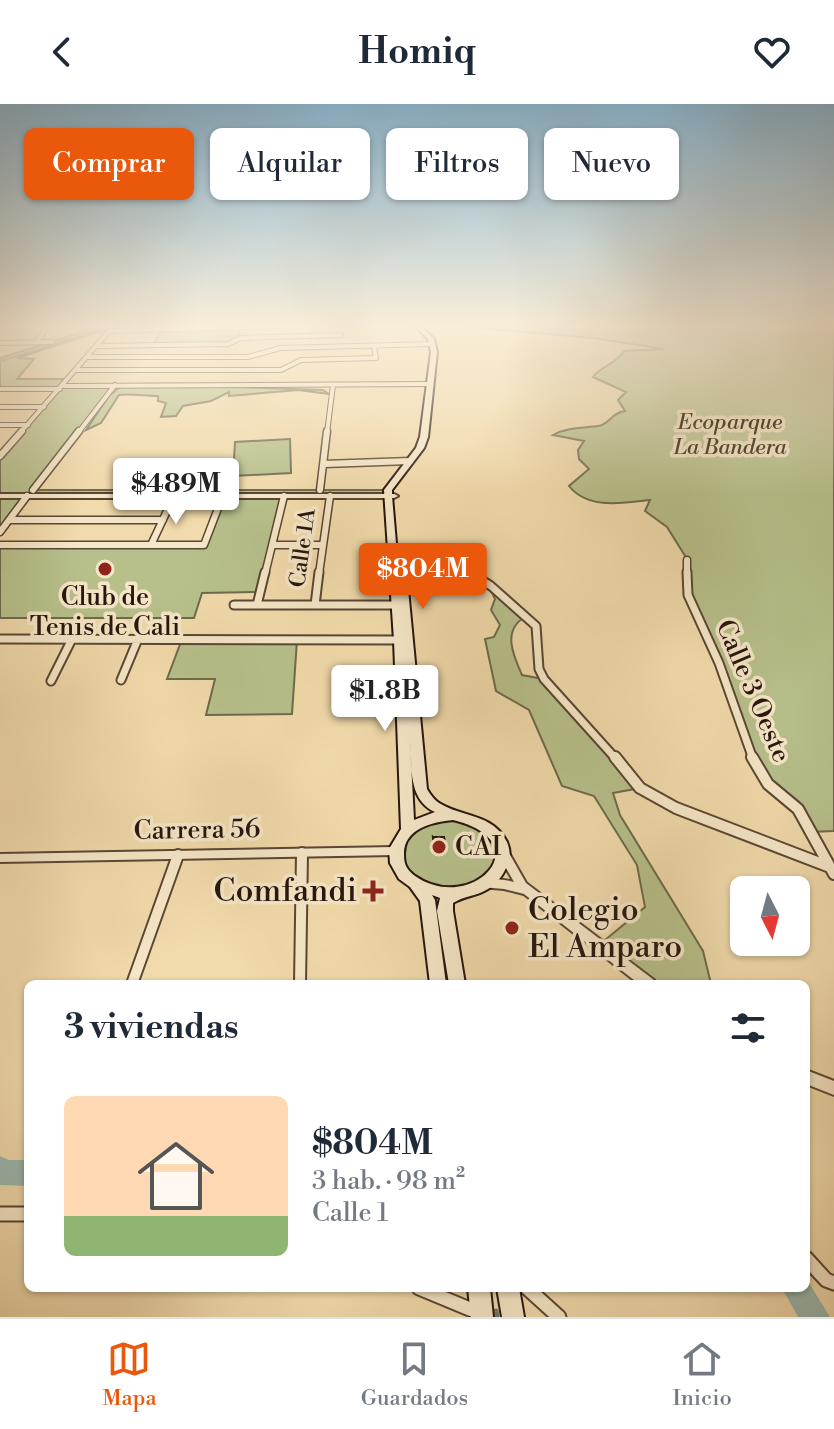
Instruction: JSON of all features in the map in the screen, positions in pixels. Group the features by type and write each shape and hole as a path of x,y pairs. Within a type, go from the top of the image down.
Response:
{"main road":[{"path":"430,381 424,437 391,492 395,605 404,640 420,790 431,805 453,815 476,820 492,829 502,842 505,856 499,871 485,884 459,892 446,900 445,911 456,980"},
{"path":"391,492 400,555 407,828 395,851 398,866 427,900 437,980"},
{"path":"407,828 428,817 453,815"},
{"path":"414,883 437,891 459,892"},
{"path":"479,1292 482,1315"},
{"path":"509,1292 513,1317"}],"street":[{"path":"0,456 67,381"},
{"path":"0,389 115,385 430,386"},
{"path":"0,532 115,385"},
{"name":"Calle 1A","path":"320,490 333,387"},
{"path":"0,407 44,407"},
{"path":"0,425 28,425"},
{"path":"0,443 11,443"},
{"path":"324,464 410,461"},
{"path":"105,493 174,496 320,490 391,492"},
{"path":"0,493 330,496 391,492"},
{"path":"0,545 204,545 224,493"},
{"path":"151,545 174,496"},
{"path":"257,605 284,496"},
{"name":"Calle 1A","path":"315,605 330,496"},
{"path":"9,520 163,520"},
{"path":"273,545 323,545"},
{"name":"Calle 3 Oeste","path":"400,555 445,560 467,569 508,597 536,626 539,669 544,679 575,710 640,788 676,808 832,871"},
{"name":"Calle 3 Oeste","path":"687,560 688,595 719,663 752,758 768,784 798,809 832,871"},
{"path":"234,605 395,605"},
{"path":"0,639 404,640"},
{"path":"51,681 72,639"},
{"path":"121,680 138,639"},
{"name":"Carrera 56","path":"0,858 395,851"},
{"path":"300,980 302,853"},
{"path":"133,980 178,855"},
{"path":"505,856 516,879 530,893 639,980"},
{"path":"485,884 513,886 530,893"},
{"path":"810,1079 834,1088"},
{"path":"0,1214 24,1214"},
{"path":"810,1262 826,1280 834,1283"},
{"path":"428,1292 482,1315"},
{"path":"531,1292 559,1317"}],"green space":[{"path":"0,381 68,381 64,385 115,385 34,490 388,490 388,496 284,496 260,592 202,593 194,618 0,618 0,545 203,545 223,496 27,496 0,532 0,456 60,389 0,389"},
{"name":"Ecoparque La Bandera","path":"601,381 834,381 834,831 810,832 798,809 768,784 752,758 719,663 688,595 687,559 667,527 645,511 650,500 596,502 577,494 569,486 589,469 579,459 578,450 584,441 553,435 569,429 602,425 625,411 618,400 626,392"},
{"path":"120,387 323,390 329,394 298,390 229,396 229,392 211,401 183,406 176,416 161,417 166,403 158,401 158,396 119,395 101,423 86,430 109,396"},
{"path":"290,439 291,473 233,476 235,442"},
{"path":"488,584 525,617 518,622 512,636 513,651 522,675 543,679 640,788 613,793 620,815 703,951 710,980 644,980 599,945 645,907 637,865 594,796 562,786 529,710 496,691 485,639 494,637 500,625 491,610 495,599"},
{"path":"182,639 297,640 292,714 206,715 215,679 167,679"},
{"path":"433,816 485,824 504,860 470,890 418,885 395,851 397,843"}],"building":[{"path":"433,837 444,837 446,848 435,848"}],"waterway":[{"path":"0,1169 2,1173 24,1173"},
{"path":"799,1292 815,1317"},
{"path":"496,1311 497,1317"}],"place":[{"name":"Club de Tenis de Cali","path":"105,569"},
{"name":"CAI","path":"439,847"},
{"name":"Comfandi","path":"373,891"},
{"name":"Colegio El Amparo","path":"512,928"}]}
